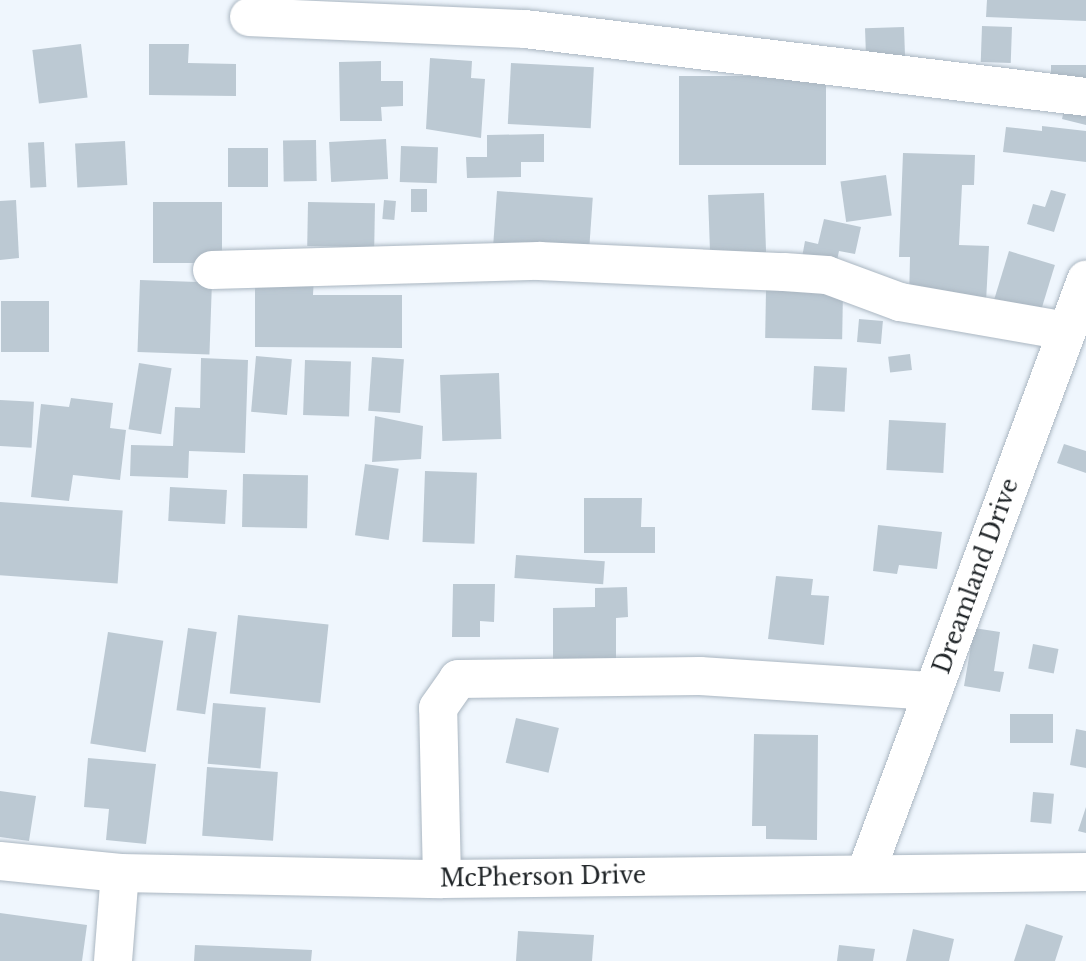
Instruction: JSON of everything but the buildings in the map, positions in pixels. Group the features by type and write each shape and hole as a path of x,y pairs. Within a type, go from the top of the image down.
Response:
{"street":[{"path":"249,17 525,29 1086,97"},
{"path":"212,270 539,261 827,275 900,302 1067,331"},
{"name":"Dreamland Drive","path":"866,872 1086,280"},
{"path":"442,878 438,708 458,679 700,676 933,691"},
{"name":"McPherson Drive","path":"0,862 120,873 442,878 1086,872"},
{"path":"113,961 120,873"}]}
